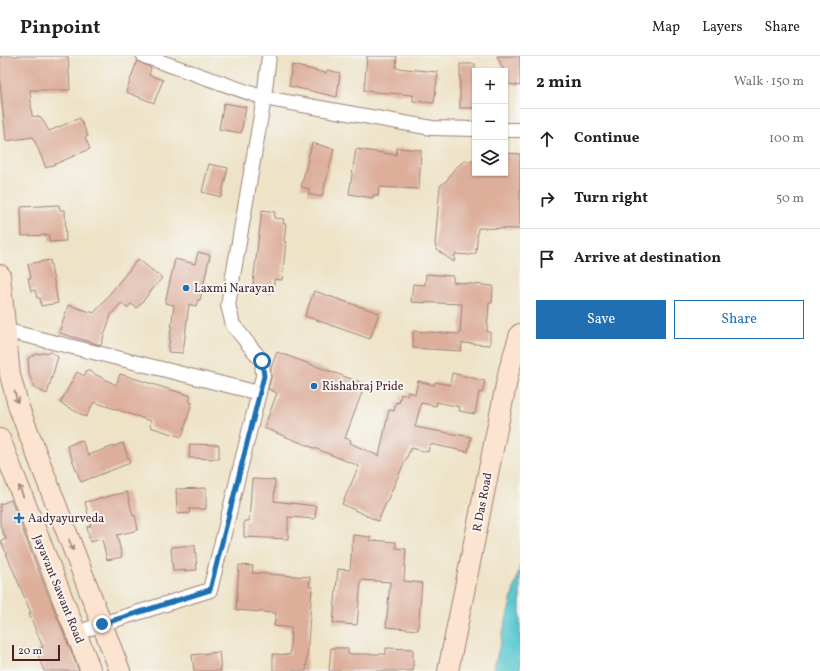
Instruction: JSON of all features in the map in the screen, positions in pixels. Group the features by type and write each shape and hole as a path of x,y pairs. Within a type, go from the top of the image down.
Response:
{"street":[{"path":"144,56 264,98 432,128 472,129"},
{"path":"77,634 102,624 210,590 264,376 262,361 233,325 228,305 264,98 269,56"},
{"path":"508,130 520,130"},
{"path":"0,275 2,329 10,375 19,408 120,671"},
{"path":"2,329 259,393"},
{"name":"R Das Road","path":"448,671 509,370 520,334"},
{"name":"Jayavant Sawant Road","path":"0,439 92,671"}],"water":[{"path":"520,566 520,671 494,671 494,668"}],"building":[{"path":"0,56 68,56 70,90 30,90 32,116 41,117 49,131 80,118 88,136 85,137 90,149 46,168 33,137 6,141 0,83"},
{"path":"367,56 397,56 396,68 438,72 434,103 413,101 413,95 364,91"},
{"path":"497,56 520,56 520,86 508,84 508,68 503,68"},
{"path":"137,61 151,68 149,75 163,80 154,103 126,92"},
{"path":"460,64 475,64 475,68 472,68 472,108 460,108"},
{"path":"292,65 326,73 327,70 340,73 337,97 289,86"},
{"path":"224,103 246,107 241,133 219,129"},
{"path":"312,143 334,149 322,197 308,194 309,189 301,187"},
{"path":"397,148 421,150 419,189 379,187 378,196 373,195 373,198 349,194 356,149 396,155"},
{"path":"508,153 520,154 520,229 478,228 476,253 470,255 455,254 454,262 437,250 435,244 440,186 447,180 454,169 465,161 472,161 472,176 508,176"},
{"path":"209,164 228,168 221,197 202,192"},
{"path":"59,205 60,210 65,210 66,241 49,242 49,235 22,236 21,207"},
{"path":"262,210 275,212 274,218 284,219 283,224 286,224 284,242 286,242 282,280 274,279 274,286 272,286 271,293 252,291"},
{"name":"Laxmi Narayan","path":"198,252 210,255 200,300 198,300 196,306 189,304 183,353 168,352 174,305 165,303 175,259 195,264"},
{"path":"138,259 162,278 137,308 131,304 127,308 121,303 111,315 101,345 59,333 68,305 94,313"},
{"path":"50,260 58,303 41,306 40,298 37,298 35,290 31,291 28,278 31,278 28,264"},
{"path":"426,274 453,276 453,282 493,286 492,303 489,303 487,332 490,332 490,345 462,343 461,351 413,348 413,331 460,334 462,304 411,302 413,284 425,285"},
{"path":"314,291 379,313 370,339 305,316"},
{"path":"51,352 58,357 47,394 34,388 29,374 28,358 37,354"},
{"path":"277,352 365,384 345,438 351,440 350,443 379,456 389,410 394,411 396,402 399,403 401,394 407,396 408,392 415,394 418,381 434,385 435,382 450,385 452,373 485,381 482,393 479,392 475,414 459,411 460,407 437,402 436,406 421,403 415,427 471,437 468,452 430,444 428,452 411,448 378,521 342,504 359,466 264,428 277,393 268,389 271,378 271,368"},
{"path":"87,370 116,385 120,374 191,396 189,402 192,403 182,437 150,427 151,421 94,402 86,417 60,403 77,372 84,376"},
{"path":"82,440 88,455 123,443 130,463 81,482 67,446"},
{"path":"190,444 219,445 219,459 189,458"},
{"path":"252,479 275,480 274,501 316,506 315,519 288,517 288,539 244,537 244,521 249,521"},
{"path":"206,488 206,509 189,509 190,513 177,514 176,489"},
{"path":"127,492 133,516 135,515 138,530 117,535 122,557 107,560 102,539 90,542 87,527 91,526 85,502"},
{"path":"11,500 79,671 44,671 36,650 43,647 29,614 31,613 1,541 6,539 0,525 0,504"},
{"path":"353,535 371,537 369,540 396,542 396,548 406,549 404,581 422,583 418,630 386,627 390,582 361,580 357,625 333,623 338,569 350,570"},
{"path":"195,545 197,570 173,571 171,547"},
{"path":"239,565 253,566 252,573 310,577 309,586 312,587 306,671 273,671 273,654 290,655 291,628 274,626 276,613 236,610"},
{"path":"331,648 348,648 348,654 386,654 386,648 413,649 413,671 329,671"},
{"path":"219,652 221,671 194,671 192,655"}],"place":[{"name":"Laxmi Narayan","path":"186,288"},
{"name":"Rishabraj Pride","path":"314,386"},
{"name":"Aadyayurveda","path":"19,518"}],"route":[{"path":"102,624 210,590 264,376 262,361"}]}
